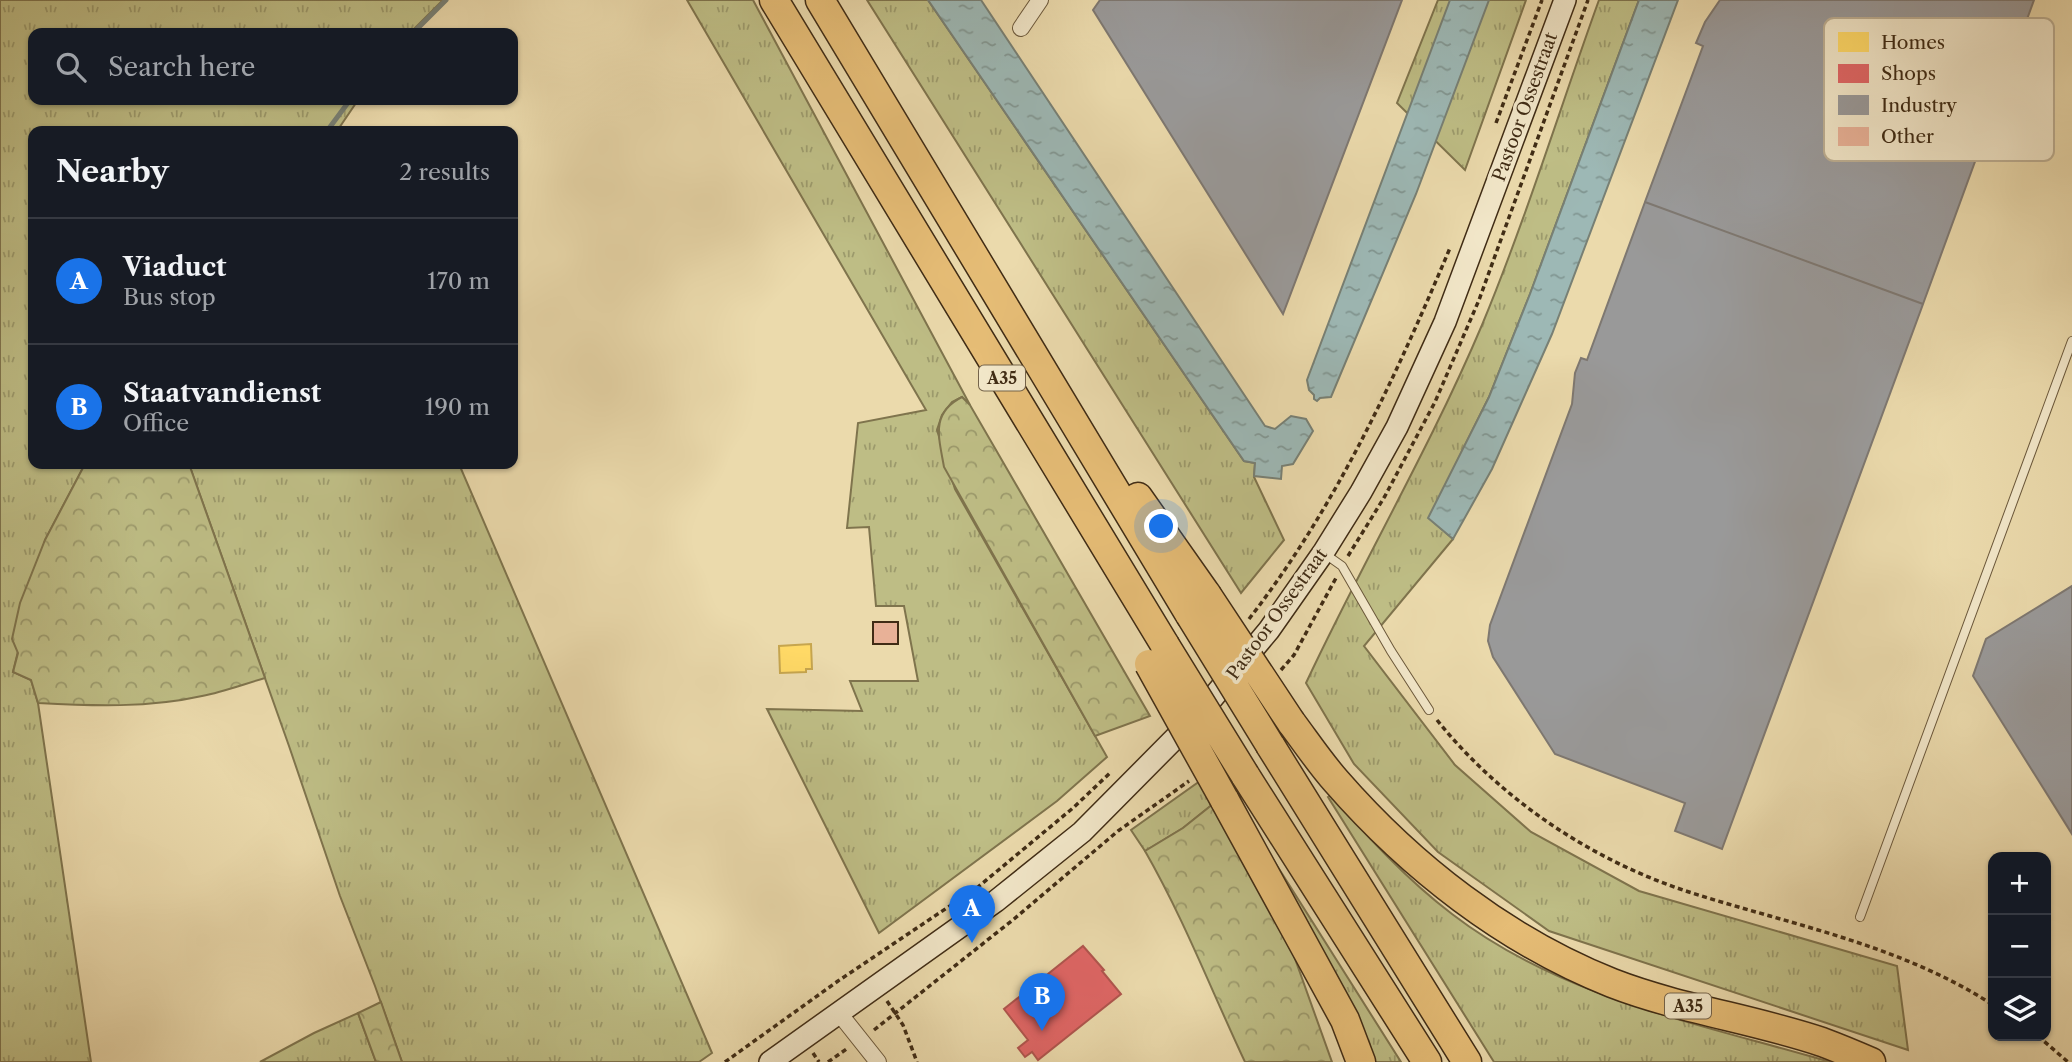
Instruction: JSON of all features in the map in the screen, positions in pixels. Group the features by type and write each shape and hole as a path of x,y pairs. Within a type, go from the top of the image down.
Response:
{"highway":[{"name":"A35","path":"774,0 1140,605 1156,654 1224,799 1345,1020 1361,1062"},
{"name":"A35","path":"820,0 1060,400 1198,605 1335,780 1377,825 1418,862 1511,933 1559,959 1614,983 1821,1042 1871,1062"},
{"name":"A35","path":"1198,605 1270,745 1467,1062"},
{"name":"A35","path":"1156,654 1245,775 1427,1062"}],"main road":[{"name":"Pastoor Ossestraat","path":"770,1062 996,901 1082,832 1169,748 1239,667 1323,552 1361,492 1396,427 1446,323 1565,0"}],"street":[{"path":"1021,28 1040,0"},
{"path":"839,1013 878,1062"}],"lane":[{"path":"1860,917 2072,341"},
{"path":"1323,552 1342,566 1429,710"}],"path":[{"path":"1429,710 1448,734 1485,771 1535,812 1584,846 1635,871 1686,891 1892,954 1945,978 1988,1002"},
{"path":"895,1013 903,1024 917,1062"},
{"path":"2044,1041 2068,1062"}],"green space":[{"path":"0,0 443,0 415,28 28,28 28,105 355,105 340,126 28,126 28,469 82,469 45,540 13,672 31,680 38,703 91,1062 0,1062"},
{"path":"687,0 753,0 970,405 962,397 952,402 942,415 937,430 955,489 1107,757 1057,801 879,933 767,709 862,711 850,681 918,681 904,606 876,606 869,527 847,528 858,423 926,410"},
{"path":"867,0 928,0 1244,461 1255,463 1254,477 1284,540 1241,593"},
{"path":"1438,0 1526,0 1465,170 1397,103"},
{"path":"1599,0 1639,0 1489,397 1429,518 1453,539 1364,646 1455,765 1531,832 1639,891 1897,966 1908,1050 1549,931 1438,852 1354,764 1306,683 1418,461 1482,325 1528,204"},
{"path":"962,397 970,405 1150,716 1095,736 944,467 939,436 941,419 952,403"},
{"path":"82,469 191,469 265,678 210,694 162,703 38,703 31,680 13,672 18,653 12,639 20,603 45,540"},
{"path":"191,469 461,469 712,1053 699,1062 402,1062 340,896"},
{"path":"1200,781 1213,804 1183,828 1145,851 1131,830"},
{"path":"1331,795 1419,887 1494,943 1585,988 1682,1021 1830,1062 1494,1062 1328,797"},
{"path":"1213,804 1294,956 1332,1062 1245,1062 1185,929 1145,851 1183,828"},
{"path":"1269,853 1401,1062 1372,1062"},
{"path":"381,1002 402,1062 376,1062 358,1013"},
{"path":"358,1013 376,1062 260,1062 314,1033"}],"water":[{"path":"928,0 981,0 1265,426 1275,429 1291,416 1306,419 1313,431 1293,464 1282,466 1281,479 1254,476 1255,463 1244,461"},
{"path":"1450,0 1489,0 1416,194 1331,397 1317,401 1309,390 1307,380"},
{"path":"1639,0 1678,0 1552,334 1492,469 1453,539 1428,518 1489,397"}],"building: Homes":[{"path":"811,644 812,669 806,669 806,672 780,673 779,646"}],"building: Shops":[{"path":"1083,946 1121,994 1038,1060 1032,1052 1025,1057 1018,1048 1028,1040 1004,1009"}],"building: Industry":[{"path":"1100,0 1402,0 1283,314 1093,10"},
{"path":"1720,0 2034,0 2027,18 1824,18 1824,161 1975,161 1923,304 1645,202 1703,46 1696,43 1705,22"},
{"path":"1645,202 1923,304 1722,849 1675,831 1685,803 1555,754 1493,657 1488,641 1490,625 1572,404 1575,373 1581,358 1587,360"},
{"path":"2072,586 2072,834 1973,676 1986,639"}],"building: Other":[{"path":"873,622 898,622 898,644 873,644"}],"waterway":[{"path":"418,28 446,0"},
{"path":"331,126 346,105"}],"place":[{"name":"Viaduct","path":"972,943"},
{"name":"Staatvandienst","path":"1042,1031"}]}
